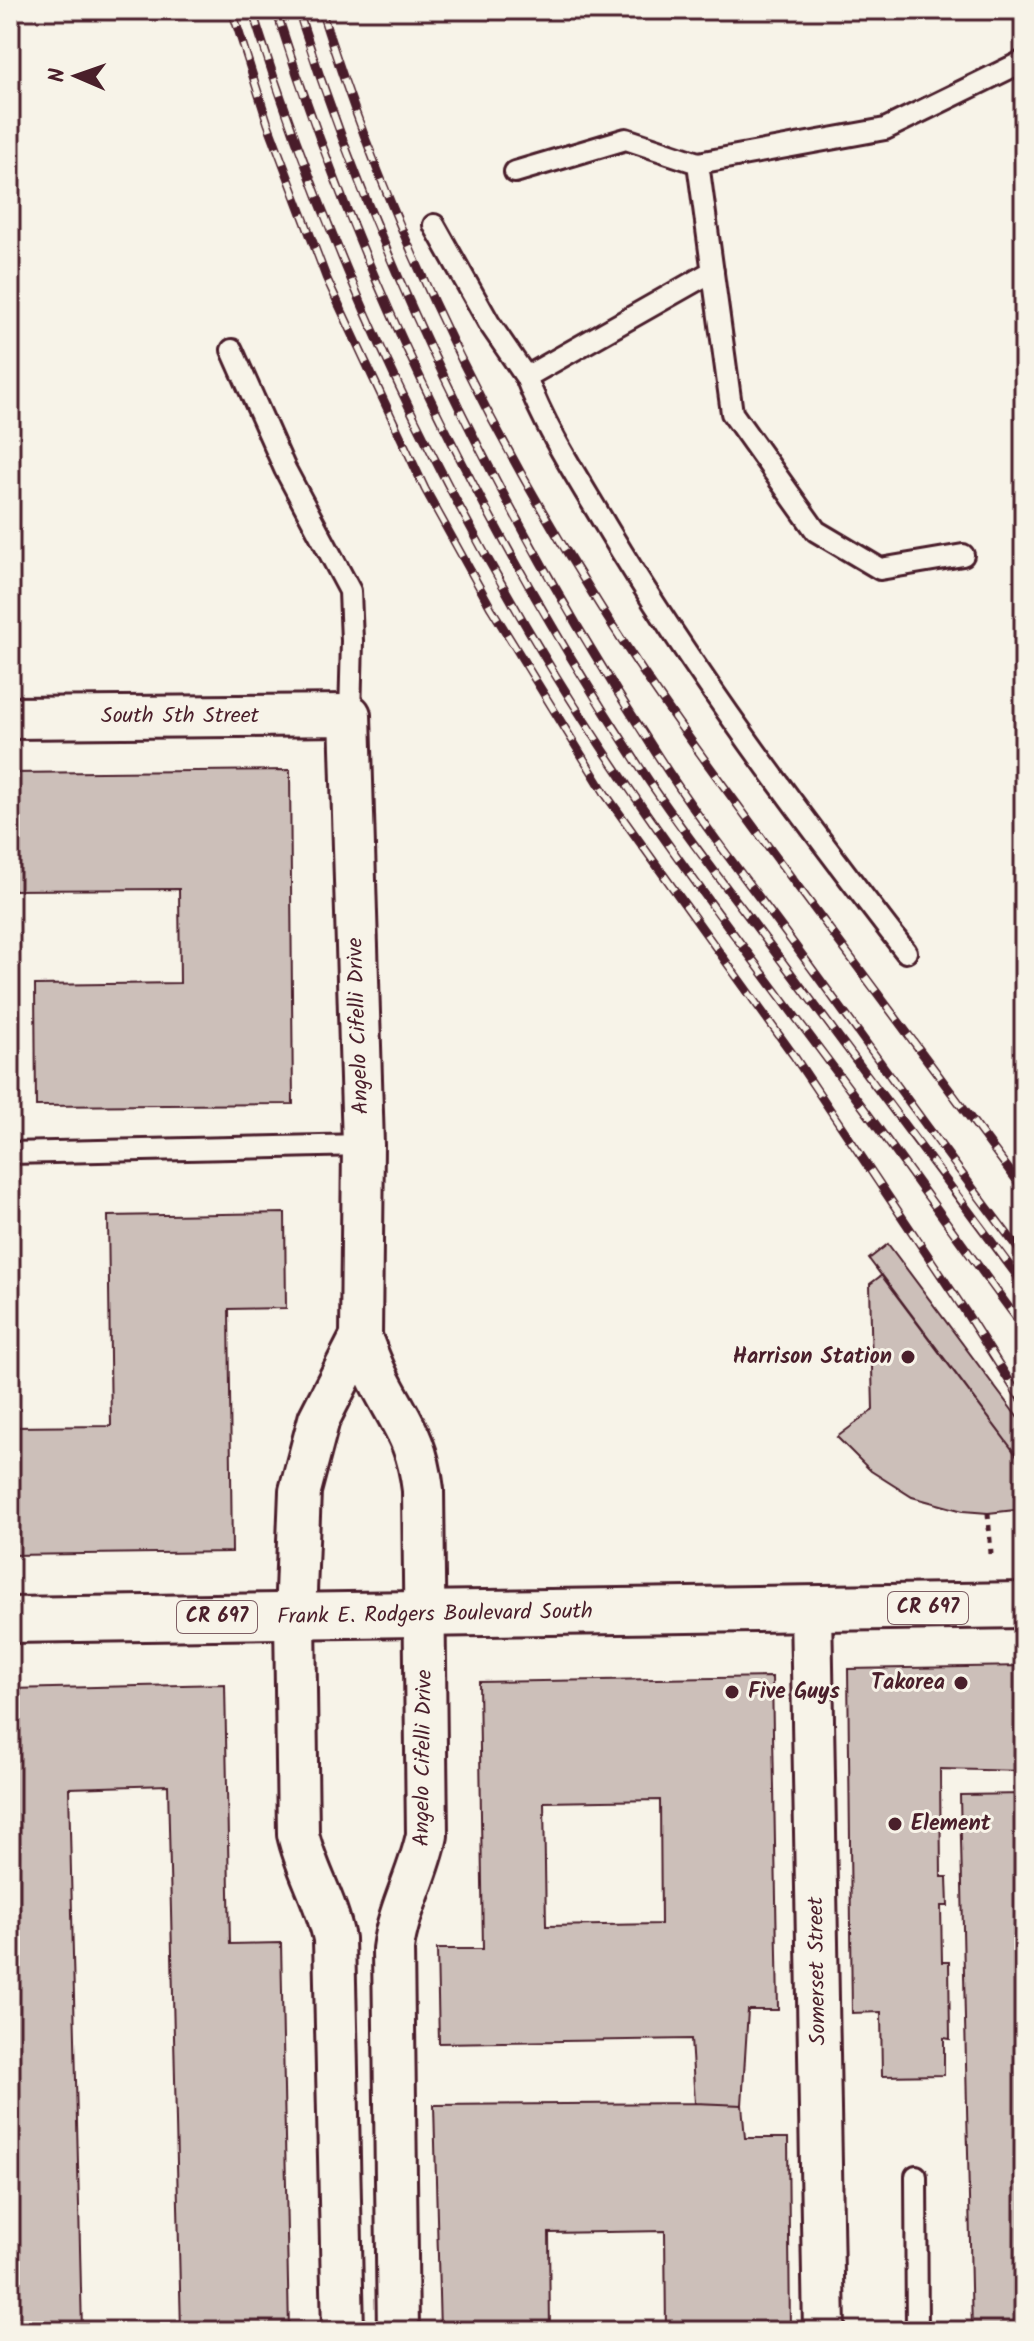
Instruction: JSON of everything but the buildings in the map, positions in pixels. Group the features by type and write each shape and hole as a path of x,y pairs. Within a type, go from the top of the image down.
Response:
{"main road":[{"name":"Frank E. Rodgers Boulevard South","path":"10,1620 1024,1605"}],"street":[{"name":"South 5th Street","path":"10,718 350,715"},
{"name":"Angelo Cifelli Drive","path":"350,715 363,1145 361,1337 382,1385 413,1441 420,1466 427,1835 421,1866 396,1923 393,1949 398,2331"},
{"name":"Angelo Cifelli Drive","path":"343,2331 334,1939 330,1919 303,1856 298,1834 296,1535 300,1491 319,1419 361,1337"},
{"name":"Somerset Street","path":"821,1610 824,2331"}],"lane":[{"path":"515,172 626,139 698,163 885,129 1024,61"},
{"path":"698,163 732,413 816,531 880,569 963,555"},
{"path":"434,225 489,323 526,377 540,415 643,587 805,820 906,952"},
{"path":"526,377 713,271"},
{"path":"232,350 285,469 350,591 350,715"},
{"path":"10,1153 363,1145"},
{"path":"916,2176 917,2331"}],"path":[{"path":"988,1513 991,1554"}],"railway":[{"path":"232,10 268,124 326,277 425,489 491,608 606,795 794,1056 1024,1404"},
{"path":"252,10 312,183 383,352 465,517 509,597 592,732 667,842 1024,1328"},
{"path":"276,10 309,110 388,306 432,402 530,589 584,680 674,816 1024,1285"},
{"path":"298,10 331,109 409,301 453,395 550,578 603,668 692,806 1024,1256"},
{"path":"321,10 346,86 404,235 471,380 548,520 613,626 689,738 1024,1190"}],"place":[{"name":"Harrison Station","path":"908,1357"},
{"name":"Takorea","path":"961,1683"},
{"name":"Five Guys","path":"732,1692"},
{"name":"Element","path":"895,1824"}]}
